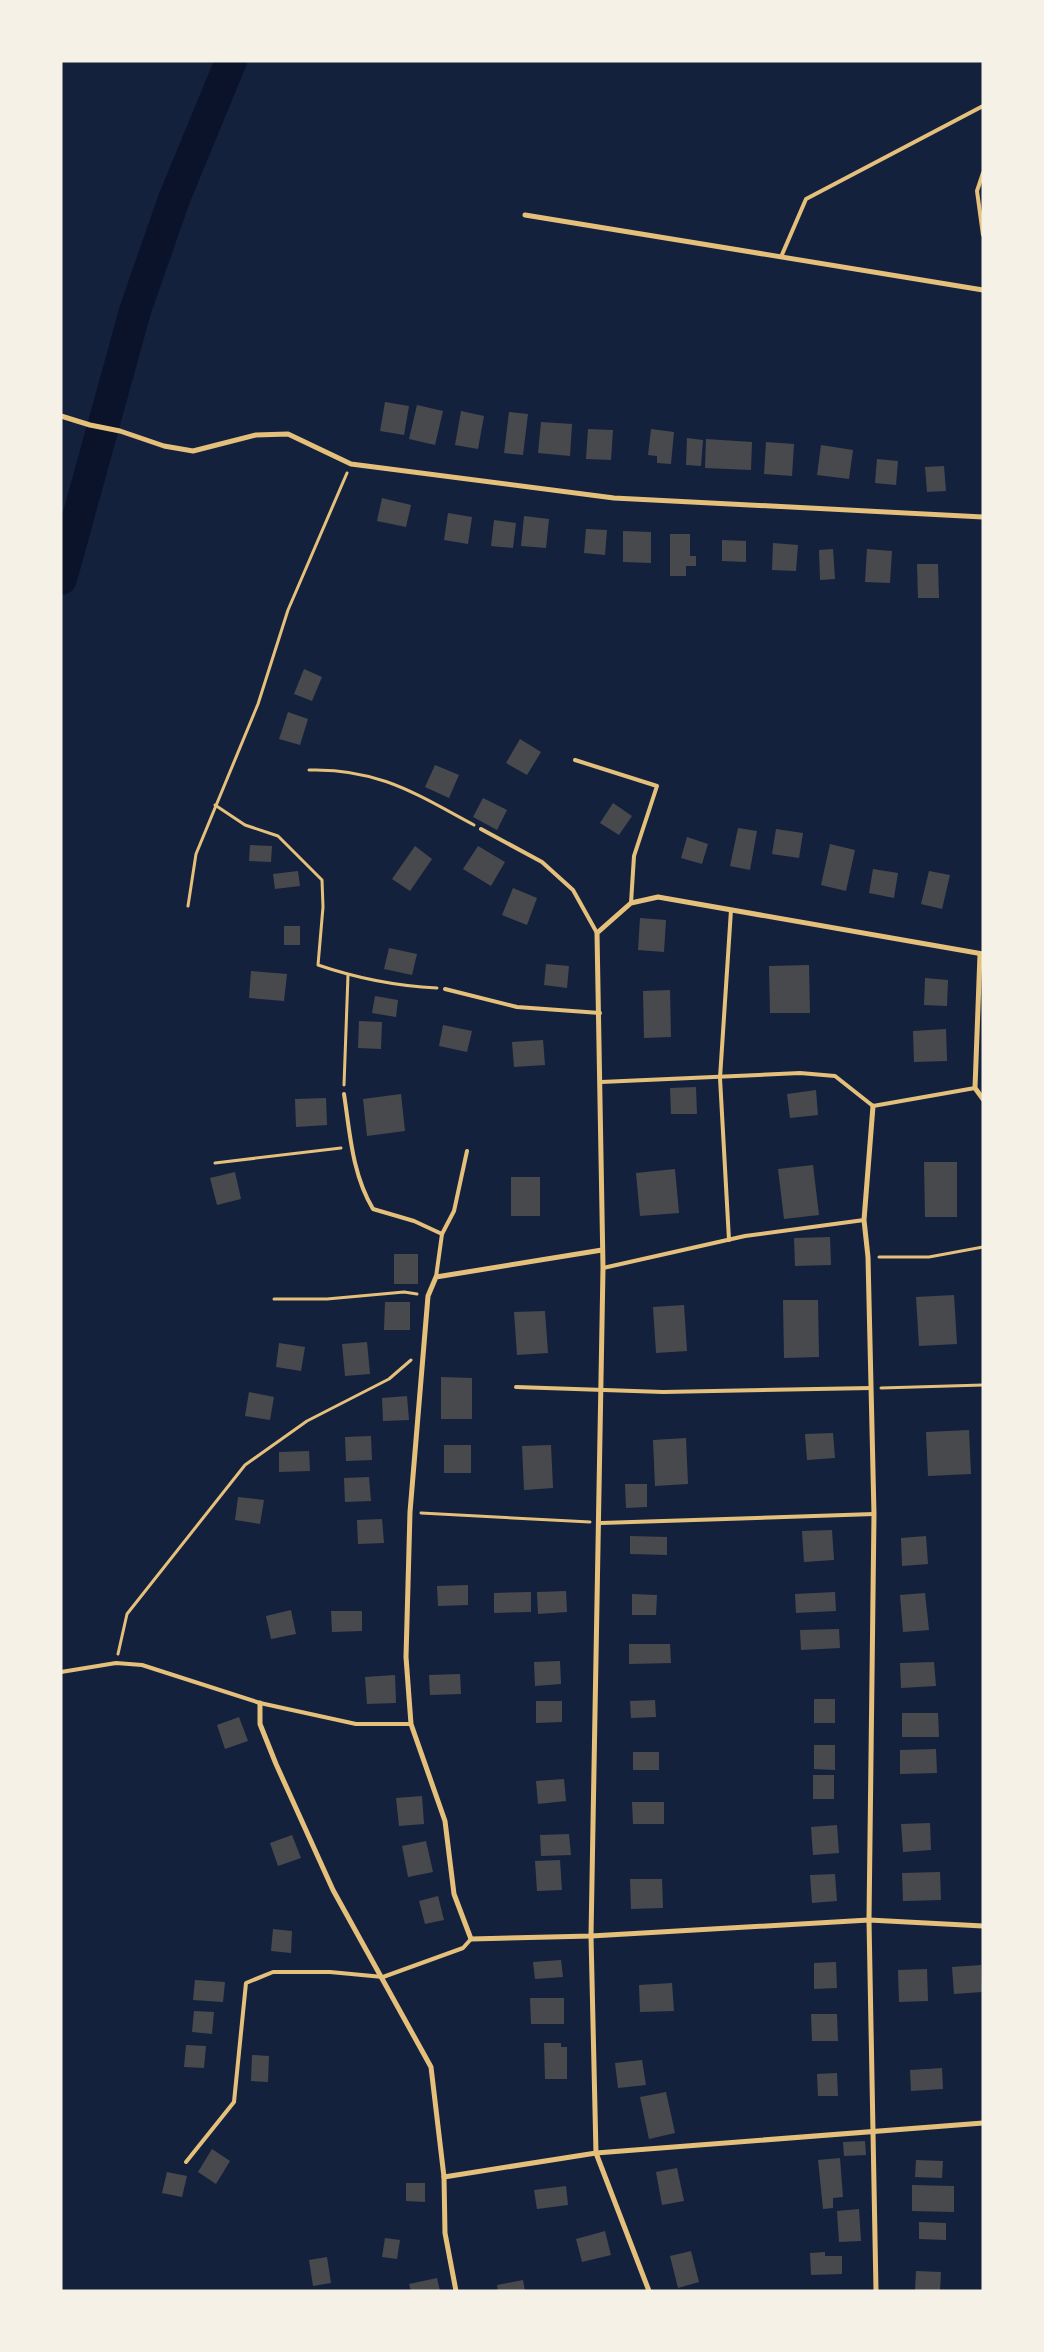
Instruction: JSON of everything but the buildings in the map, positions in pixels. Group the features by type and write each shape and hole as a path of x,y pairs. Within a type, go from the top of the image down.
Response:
{"street":[{"path":"525,215 983,290"},
{"path":"61,416 90,425 120,431 164,446 193,451 256,435 288,434 351,464 614,498 983,517"},
{"path":"649,2291 596,2153 591,1936 601,1523 601,1391 604,1268 602,1250 598,933 631,903 658,898 982,954 975,1088 983,1099"},
{"path":"873,1106 864,1220 868,1257 874,1514 870,1920 875,2132 876,2291"},
{"path":"602,1250 436,1277 428,1296 410,1512 406,1657 411,1724 445,1821 454,1894 471,1939 591,1936 870,1920 983,1926"},
{"path":"260,1703 260,1724 332,1890 383,1978 431,2067 444,2177 445,2234 456,2291"},
{"path":"444,2177 596,2153 983,2123"}],"lane":[{"path":"781,257 806,199 983,106"},
{"path":"983,173 977,190 983,235"},
{"path":"576,760 657,786 634,856 631,903"},
{"path":"481,829 542,862 573,890 598,933"},
{"path":"729,1240 720,1078 730,910"},
{"path":"445,989 517,1007 600,1014"},
{"path":"601,1082 800,1073 835,1076 873,1106 975,1088"},
{"path":"344,1094 352,1146 362,1189 373,1209 414,1221 442,1234"},
{"path":"436,1277 442,1234 454,1210 467,1151"},
{"path":"604,1268 729,1240 864,1220"},
{"path":"516,1387 601,1391 871,1388"},
{"path":"601,1523 874,1514"},
{"path":"61,1672 116,1663 142,1665 260,1703 356,1724 411,1724"},
{"path":"186,2162 234,2102 246,1983 272,1972 330,1972 383,1978 463,1948 471,1939"}],"path":[{"path":"188,906 196,854 258,704 288,610 330,508 351,464"},
{"path":"309,770 365,774 396,784 481,829"},
{"path":"215,805 245,825 278,836 322,880 323,907 318,965 348,975 413,987 445,989"},
{"path":"344,1094 348,975"},
{"path":"215,1163 352,1146"},
{"path":"868,1257 929,1257 983,1246"},
{"path":"274,1299 327,1299 404,1292 428,1296"},
{"path":"116,1663 127,1614 245,1466 307,1420 389,1379 423,1350"},
{"path":"871,1388 983,1385"},
{"path":"410,1512 601,1523"}],"waterway":[{"path":"61,579 135,311 174,199 231,61"}]}
